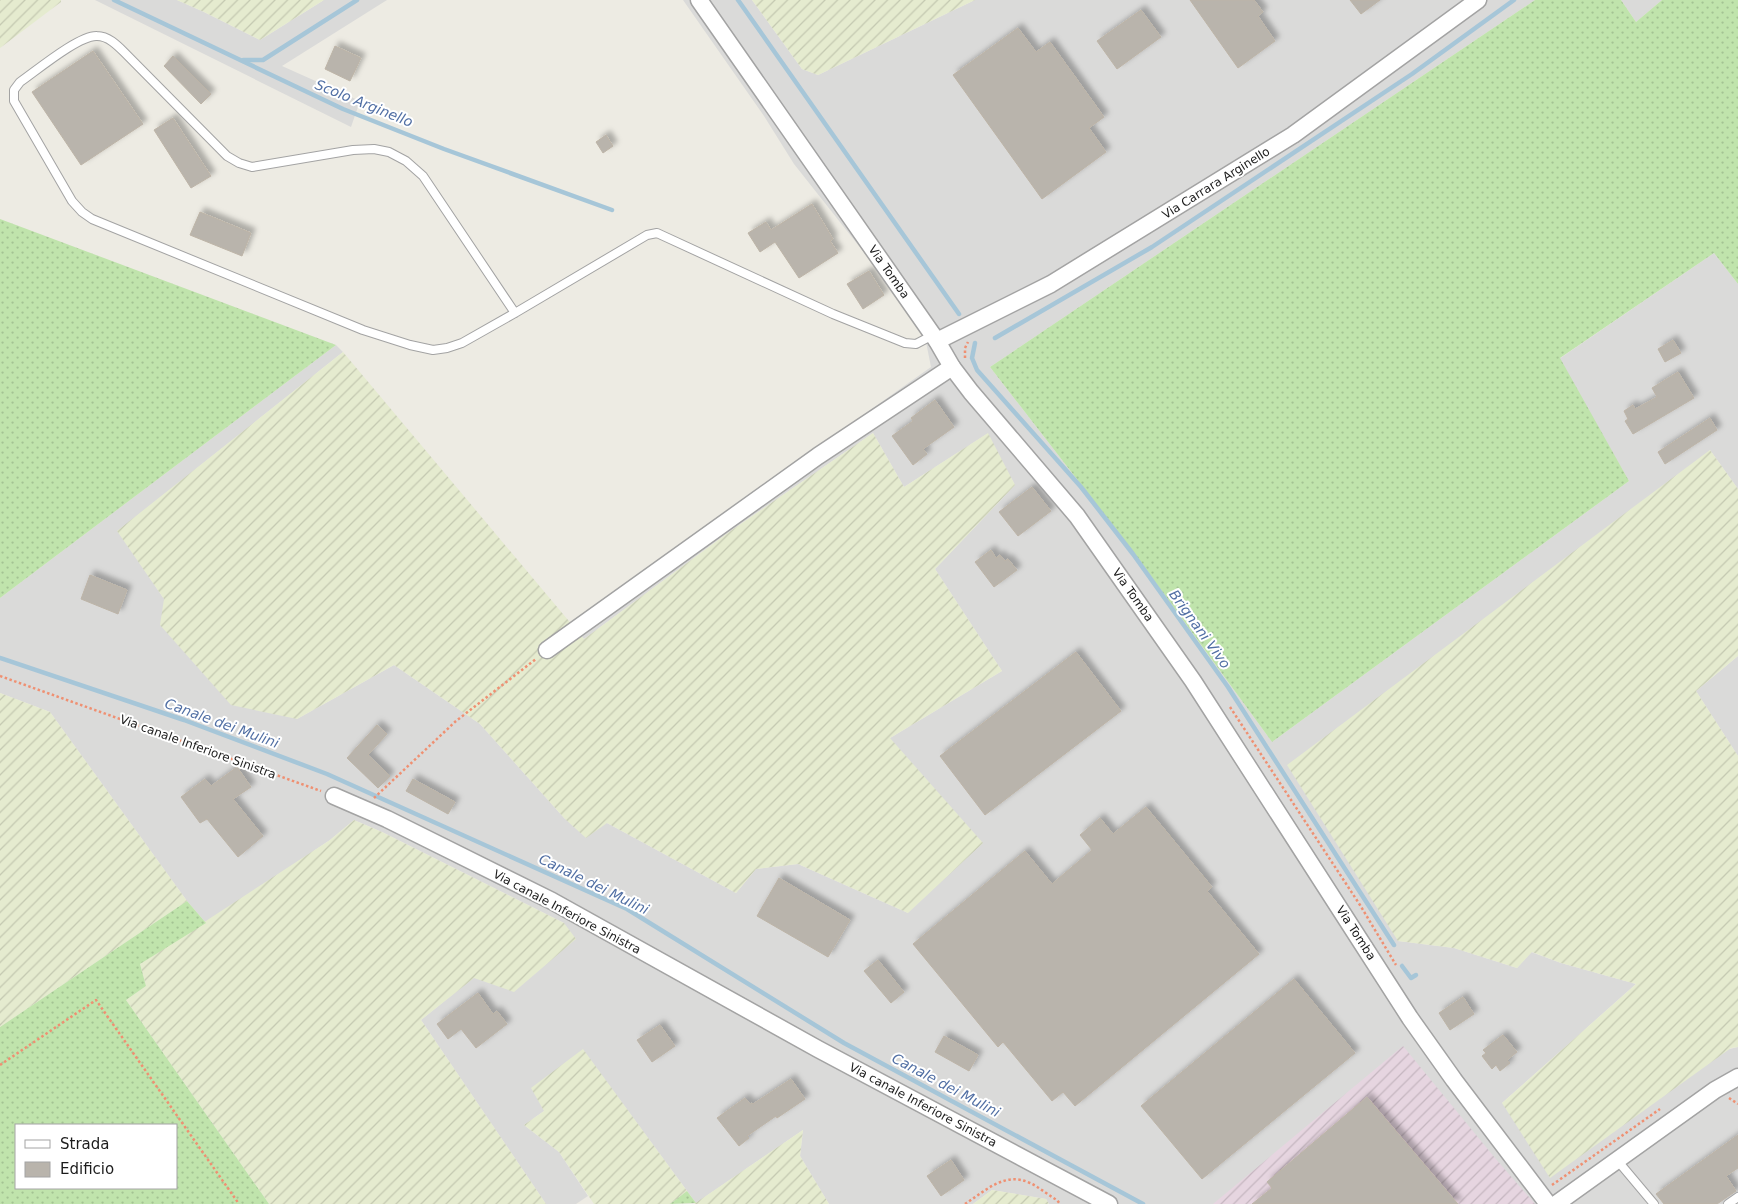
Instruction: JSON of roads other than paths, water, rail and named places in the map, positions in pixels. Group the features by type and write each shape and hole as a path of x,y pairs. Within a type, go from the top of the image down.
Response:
{"street":[{"name":"Via Tomba","path":"699,0 935,338 959,363 971,392 1077,516 1199,689 1410,1018 1454,1080 1548,1204"},
{"name":"Via Carrara Arginello","path":"935,338 976,322 1051,284 1294,136 1478,0"},
{"path":"547,650 818,456 959,363"},
{"name":"Via canale Inferiore Sinistra","path":"334,796 552,901 801,1039 1109,1204"},
{"path":"1556,1204 1726,1082 1738,1077"}],"lane":[{"path":"515,313 423,176 406,160 389,152 374,149 353,150 252,167 239,163 227,156 111,40 98,36 83,39 20,82 14,90 14,101 72,201 92,220 362,330 410,345 433,350 448,348 462,343 515,313 647,234 657,233 833,314 905,342 916,344 935,338"},
{"path":"1617,1160 1654,1204"},
{"path":"1728,1204 1738,1197"}],"waterway":[{"name":"Scolo Arginello","path":"114,0 343,109 444,149 612,210"},
{"path":"243,60 263,60 357,0"},
{"path":"738,0 959,314"},
{"path":"995,338 1152,247 1412,74 1514,0"},
{"name":"Brignani Vivo","path":"975,343 972,358 977,370 1081,487 1133,554 1228,687 1394,945"},
{"name":"Canale dei Mulini","path":"0,658 184,720 327,774 627,909 844,1043 1143,1204"},
{"name":"Brignani Vivo","path":"1402,966 1411,978 1416,975"}]}
